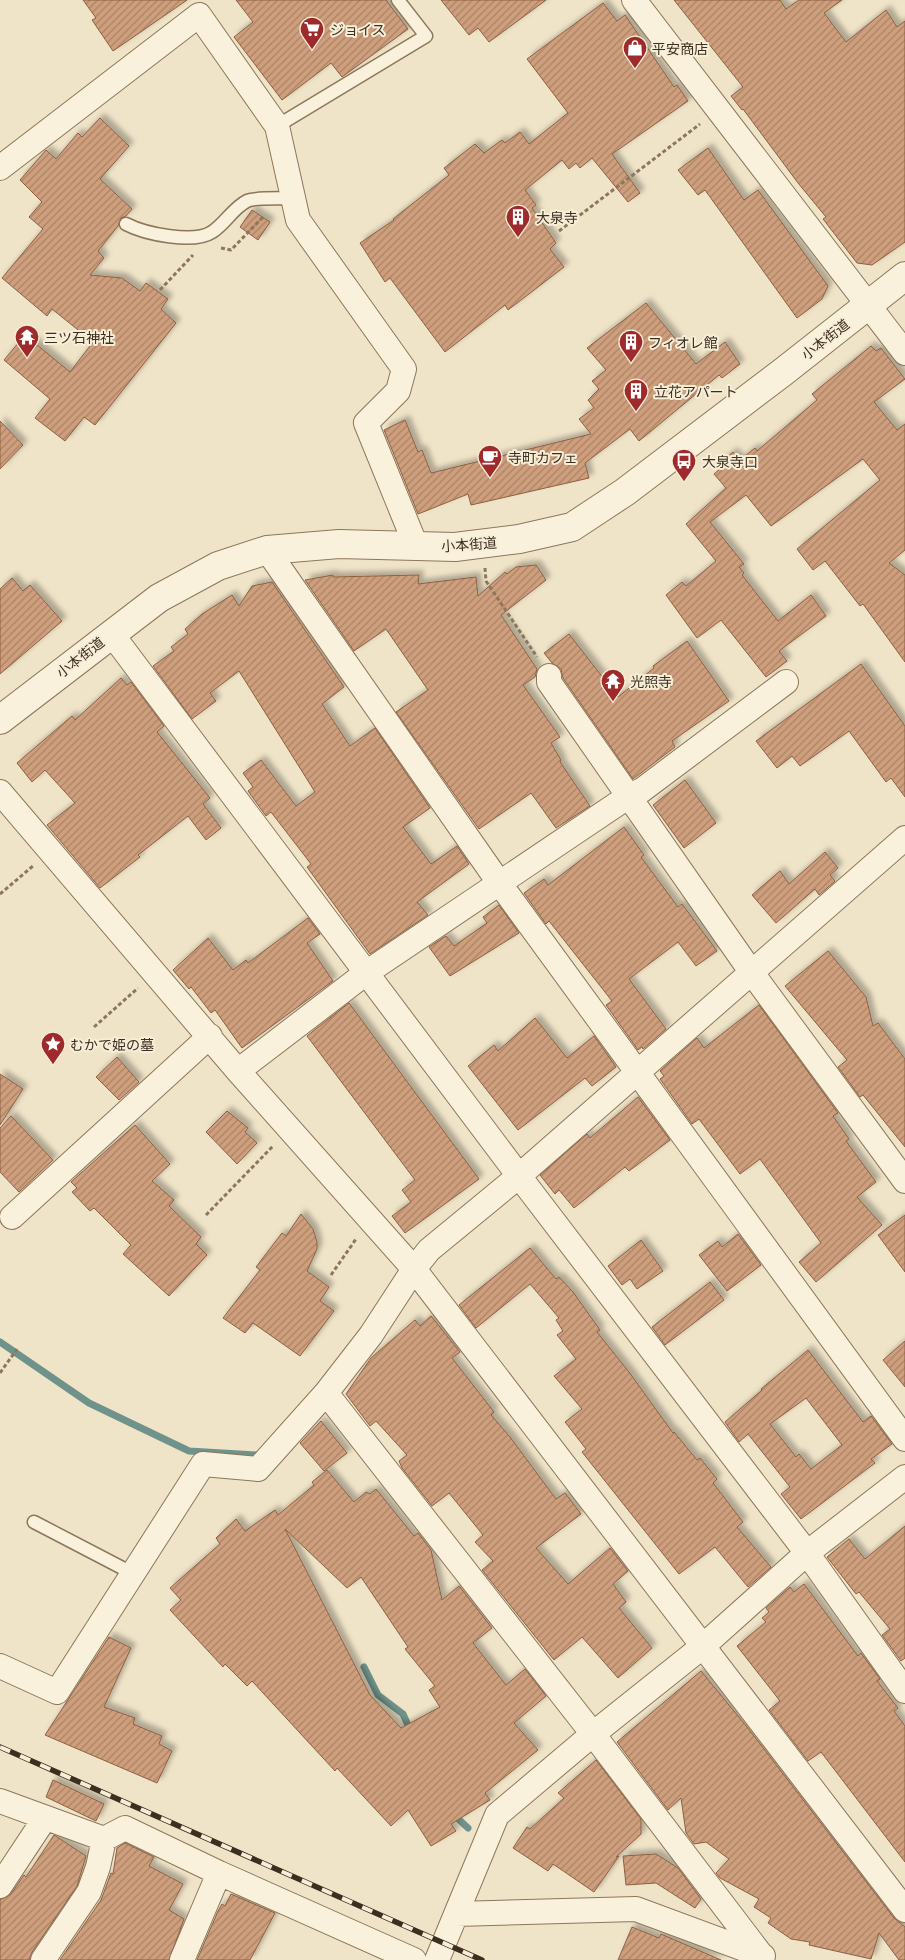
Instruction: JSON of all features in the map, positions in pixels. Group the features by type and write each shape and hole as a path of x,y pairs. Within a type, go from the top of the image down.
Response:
{"street":[{"path":"634,0 905,353"},
{"path":"0,168 199,14 277,126 298,220 404,369 398,392 366,423 416,546"},
{"name":"小本街道","path":"0,720 159,598 218,566 267,550 338,544 455,547 487,544 572,527 625,492 905,276"},
{"path":"267,550 500,884 905,1439"},
{"path":"111,633 519,1176 807,1553 905,1691"},
{"path":"549,676 549,682 752,973 905,1181"},
{"path":"238,1071 366,973 629,796 642,790 786,682"},
{"path":"0,792 238,1071 414,1269 905,1910"},
{"path":"0,1666 56,1692 202,1464 258,1469 326,1392 371,1335 414,1269 429,1250 519,1176 638,1073 905,838"},
{"path":"12,1217 210,1036"},
{"path":"326,1392 766,1958"},
{"path":"437,1960 497,1815 593,1734 702,1647 807,1553 905,1477"},
{"path":"0,1801 104,1840"},
{"path":"0,1886 45,1818"},
{"path":"43,1960 89,1892 98,1867 104,1840 125,1828 219,1873 414,1960"},
{"path":"182,1960 219,1873"},
{"path":"456,1914 636,1909 766,1958"}],"lane":[{"path":"277,126 426,36 398,0"},
{"path":"126,224 134,229 170,236 202,237 217,228 248,200 293,198"},
{"path":"34,1522 132,1574"}],"path":[{"path":"559,231 719,110"},
{"path":"484,562 486,581 549,676"},
{"path":"0,894 50,851"},
{"path":"94,1027 155,973"},
{"path":"206,1216 290,1129"},
{"path":"331,1275 370,1219"},
{"path":"0,1373 17,1349"}],"building":[{"path":"83,0 187,0 113,51 92,20 96,18"},
{"name":"ジョイス","path":"236,0 386,0 408,29 342,77 331,63 282,100 234,37 253,22"},
{"path":"441,0 546,0 489,42 478,28 469,35"},
{"path":"674,0 780,0 786,9 799,0 842,0 824,13 846,42 886,10 897,27 905,21 905,242 872,265 857,263 823,219 826,217 731,96 743,87"},
{"path":"603,3 617,21 625,15 674,87 677,85 688,101 612,154 640,193 628,202 592,158 580,168 576,163 569,169 562,160 525,190 536,205 532,208 556,243 550,249 564,267 508,310 505,305 445,352 390,278 385,282 360,243 394,220 449,175 444,168 475,144 484,153 502,140 505,143 520,132 529,144 568,113 527,59"},
{"path":"100,118 129,146 100,179 132,209 126,216 121,218 118,226 98,251 104,258 90,275 122,278 140,291 146,283 168,299 161,309 176,323 95,425 84,417 65,441 35,418 50,399 4,360 25,335 70,372 93,342 52,309 47,316 2,278 43,229 29,217 42,202 20,180 46,150 56,159 78,133 82,137"},
{"path":"708,148 744,200 758,190 828,286 822,299 797,318 705,190 698,195 678,170"},
{"path":"252,210 270,222 258,240 240,227"},
{"path":"646,303 696,364 725,342 740,364 722,378 719,375 639,441 630,429 585,463 589,478 471,505 468,494 418,514 384,430 405,420 418,452 422,450 431,473 591,434 579,419 594,408 588,400 599,389 592,381 606,370 587,348"},
{"path":"871,346 876,351 881,348 905,379 874,402 897,430 905,424 905,550 889,563 905,575 905,662 863,604 860,606 825,561 813,570 797,549 880,480 863,459 771,526 746,495 710,522 744,564 739,567 744,573 742,575 778,621 811,595 826,616 779,651 787,661 766,677 721,620 697,638 666,595 682,582 686,586 716,561 686,524 726,488 714,474 721,468 718,465 733,452 740,460 755,448 757,451 817,400 812,394"},
{"path":"0,421 23,445 0,469"},
{"path":"536,565 546,580 501,615 537,669 535,677 523,685 560,737 551,743 561,760 560,762 590,806 556,828 531,793 479,829 396,712 428,690 386,629 354,651 305,580 333,575 333,577 419,575 418,584 476,577 478,596 505,572 507,574 516,567"},
{"path":"12,578 23,591 30,585 62,621 0,674 0,589"},
{"path":"272,582 344,687 322,704 350,746 375,728 430,808 403,827 431,864 457,846 469,864 417,902 428,915 370,954 307,867 311,864 271,812 266,816 248,791 253,787 243,773 261,760 296,806 315,792 239,671 210,693 216,701 192,719 153,666 174,651 171,647 188,634 185,629 202,614 232,595 239,606 252,586"},
{"path":"569,634 618,697 654,668 653,666 687,641 729,701 672,741 675,747 633,779 563,678 561,669 552,663 544,653"},
{"path":"861,664 905,726 905,797 891,778 886,782 849,731 800,766 792,756 777,768 756,741"},
{"path":"121,678 127,685 131,682 164,726 157,732 210,798 203,804 221,828 206,840 188,816 100,888 47,825 75,803 45,770 32,782 17,763 72,716 75,720"},
{"path":"685,780 716,823 684,848 653,805"},
{"path":"624,827 644,855 641,857 678,907 682,904 717,951 696,966 678,942 629,979 666,1029 643,1049 642,1047 638,1050 606,1005 612,1001 549,921 546,924 524,893 544,879 548,885"},
{"path":"825,852 838,868 830,875 835,881 819,895 815,889 776,923 752,895 780,871 789,884"},
{"path":"499,905 519,933 450,976 429,947 446,936 454,946 487,923 483,917"},
{"path":"308,918 320,934 307,943 333,981 242,1048 215,1010 211,1013 191,987 189,989 173,970 208,938 233,970 246,960 248,963"},
{"path":"828,951 866,997 873,1026 878,1023 905,1059 905,1147 863,1095 860,1097 838,1067 847,1060 785,986"},
{"path":"349,1003 479,1179 405,1233 392,1216 411,1202 402,1190 415,1180 307,1036"},
{"path":"759,1005 838,1113 833,1116 849,1139 846,1141 876,1182 857,1197 882,1225 816,1282 799,1262 821,1243 760,1159 740,1174 699,1119 692,1124 660,1079 664,1076 660,1071 697,1038 704,1048"},
{"path":"535,1018 567,1058 594,1036 616,1067 592,1086 585,1078 518,1130 468,1066 494,1045 498,1051"},
{"path":"117,1057 139,1082 119,1100 96,1077"},
{"path":"0,1074 23,1089 0,1125"},
{"path":"638,1097 670,1140 629,1171 625,1167 574,1208 559,1190 555,1194 540,1175 587,1134 590,1138"},
{"path":"227,1111 248,1128 245,1132 257,1143 237,1164 206,1132"},
{"path":"11,1116 53,1160 19,1192 0,1172 0,1128"},
{"path":"135,1125 170,1164 152,1181 174,1200 169,1206 201,1237 196,1244 207,1255 169,1296 123,1254 131,1245 94,1208 90,1211 72,1192 77,1188 71,1182"},
{"path":"301,1214 313,1229 317,1242 317,1249 307,1271 329,1287 320,1301 334,1311 300,1356 253,1323 245,1333 223,1318 260,1270 256,1267 282,1233 286,1236"},
{"path":"905,1215 905,1272 878,1235"},
{"path":"738,1234 761,1265 727,1291 699,1255 718,1241 722,1247"},
{"path":"641,1240 663,1271 637,1289 630,1279 622,1285 608,1266"},
{"path":"530,1248 556,1279 559,1277 573,1292 600,1330 597,1332 629,1372 673,1433 697,1460 700,1458 717,1479 713,1483 743,1522 737,1527 771,1567 748,1587 715,1547 679,1574 582,1452 586,1449 565,1422 582,1409 554,1376 576,1359 557,1335 563,1331 556,1320 559,1318 530,1284 476,1328 459,1305"},
{"path":"710,1282 724,1300 665,1345 652,1327"},
{"path":"431,1316 460,1352 452,1358 494,1412 491,1415 510,1437 556,1499 565,1493 581,1514 536,1548 568,1584 610,1548 628,1571 613,1584 626,1602 619,1608 652,1648 618,1678 582,1637 554,1660 482,1570 493,1561 475,1542 483,1535 449,1493 432,1506 402,1468 399,1461 407,1455 376,1421 370,1426 346,1394 371,1358 415,1320 420,1326"},
{"path":"905,1341 905,1387 883,1360"},
{"path":"808,1350 863,1422 871,1416 892,1444 871,1459 875,1463 801,1519 781,1494 790,1487 748,1434 739,1442 725,1422","holes":["806,1398 842,1445 811,1469 799,1454 796,1457 770,1424"]},
{"path":"321,1421 347,1453 324,1471 300,1443"},
{"path":"327,1470 354,1502 366,1492 370,1494 376,1489 414,1536 418,1533 431,1550 442,1600 459,1586 492,1628 473,1643 506,1685 525,1669 546,1696 514,1723 538,1750 485,1793 490,1800 451,1824 456,1831 431,1846 408,1810 391,1826 337,1768 335,1771 252,1681 247,1686 225,1664 223,1667 170,1610 181,1600 170,1588 220,1544 216,1538 236,1519 245,1531 275,1510 278,1515 314,1485 312,1482","holes":["285,1529 347,1588 361,1577 408,1647 405,1649 435,1686 429,1690 440,1707 401,1728 370,1695"]},
{"path":"905,1526 905,1658 901,1661 882,1635 890,1629 859,1592 856,1594 827,1557 849,1539 865,1559"},
{"path":"804,1584 858,1656 861,1653 880,1679 877,1681 898,1708 894,1711 905,1726 905,1862 821,1752 808,1761 769,1710 780,1701 737,1646 766,1622 762,1618 769,1612 766,1608 790,1587 794,1592"},
{"path":"109,1637 131,1648 104,1707 135,1718 133,1724 162,1736 159,1744 172,1751 157,1783 45,1735"},
{"path":"701,1671 747,1727 894,1918 905,1927 905,1960 899,1960 879,1933 871,1959 809,1945 810,1942 791,1939 768,1923 771,1918 754,1907 759,1899 720,1878 716,1873 729,1859 706,1842 694,1844 686,1833 681,1798 668,1810 617,1742"},
{"path":"596,1760 641,1819 641,1834 616,1857 619,1856 594,1892 553,1864 548,1871 513,1848 527,1827 530,1829 564,1798 558,1793"},
{"path":"53,1780 104,1804 96,1821 46,1797"},
{"path":"54,1835 86,1856 77,1886 32,1952 29,1960 0,1960 0,1900 11,1894 24,1875 26,1877"},
{"path":"125,1843 154,1857 149,1866 183,1884 169,1910 184,1919 169,1960 60,1960 101,1900 111,1873 113,1874 117,1848"},
{"path":"656,1854 678,1868 701,1899 695,1908 656,1883 626,1885 623,1856"},
{"path":"231,1894 275,1913 250,1960 197,1960 218,1911 222,1904 225,1906"},
{"path":"632,1927 659,1938 661,1934 721,1960 618,1960"}],"waterway":[{"path":"0,1342 89,1403 189,1451 257,1455"},
{"path":"364,1667 378,1695 403,1714 411,1732"},
{"path":"453,1814 468,1828"}],"railway":[{"path":"0,1747 482,1960"}],"place":[{"name":"ジョイス","path":"312,50"},
{"name":"平安商店","path":"635,69"},
{"name":"大泉寺","path":"518,238"},
{"name":"三ツ石神社","path":"27,358"},
{"name":"フィオレ館","path":"631,363"},
{"name":"立花アパート","path":"636,412"},
{"name":"寺町カフェ","path":"490,478"},
{"name":"大泉寺口","path":"684,482"},
{"name":"光照寺","path":"613,702"},
{"name":"むかで姫の墓","path":"53,1065"}]}
